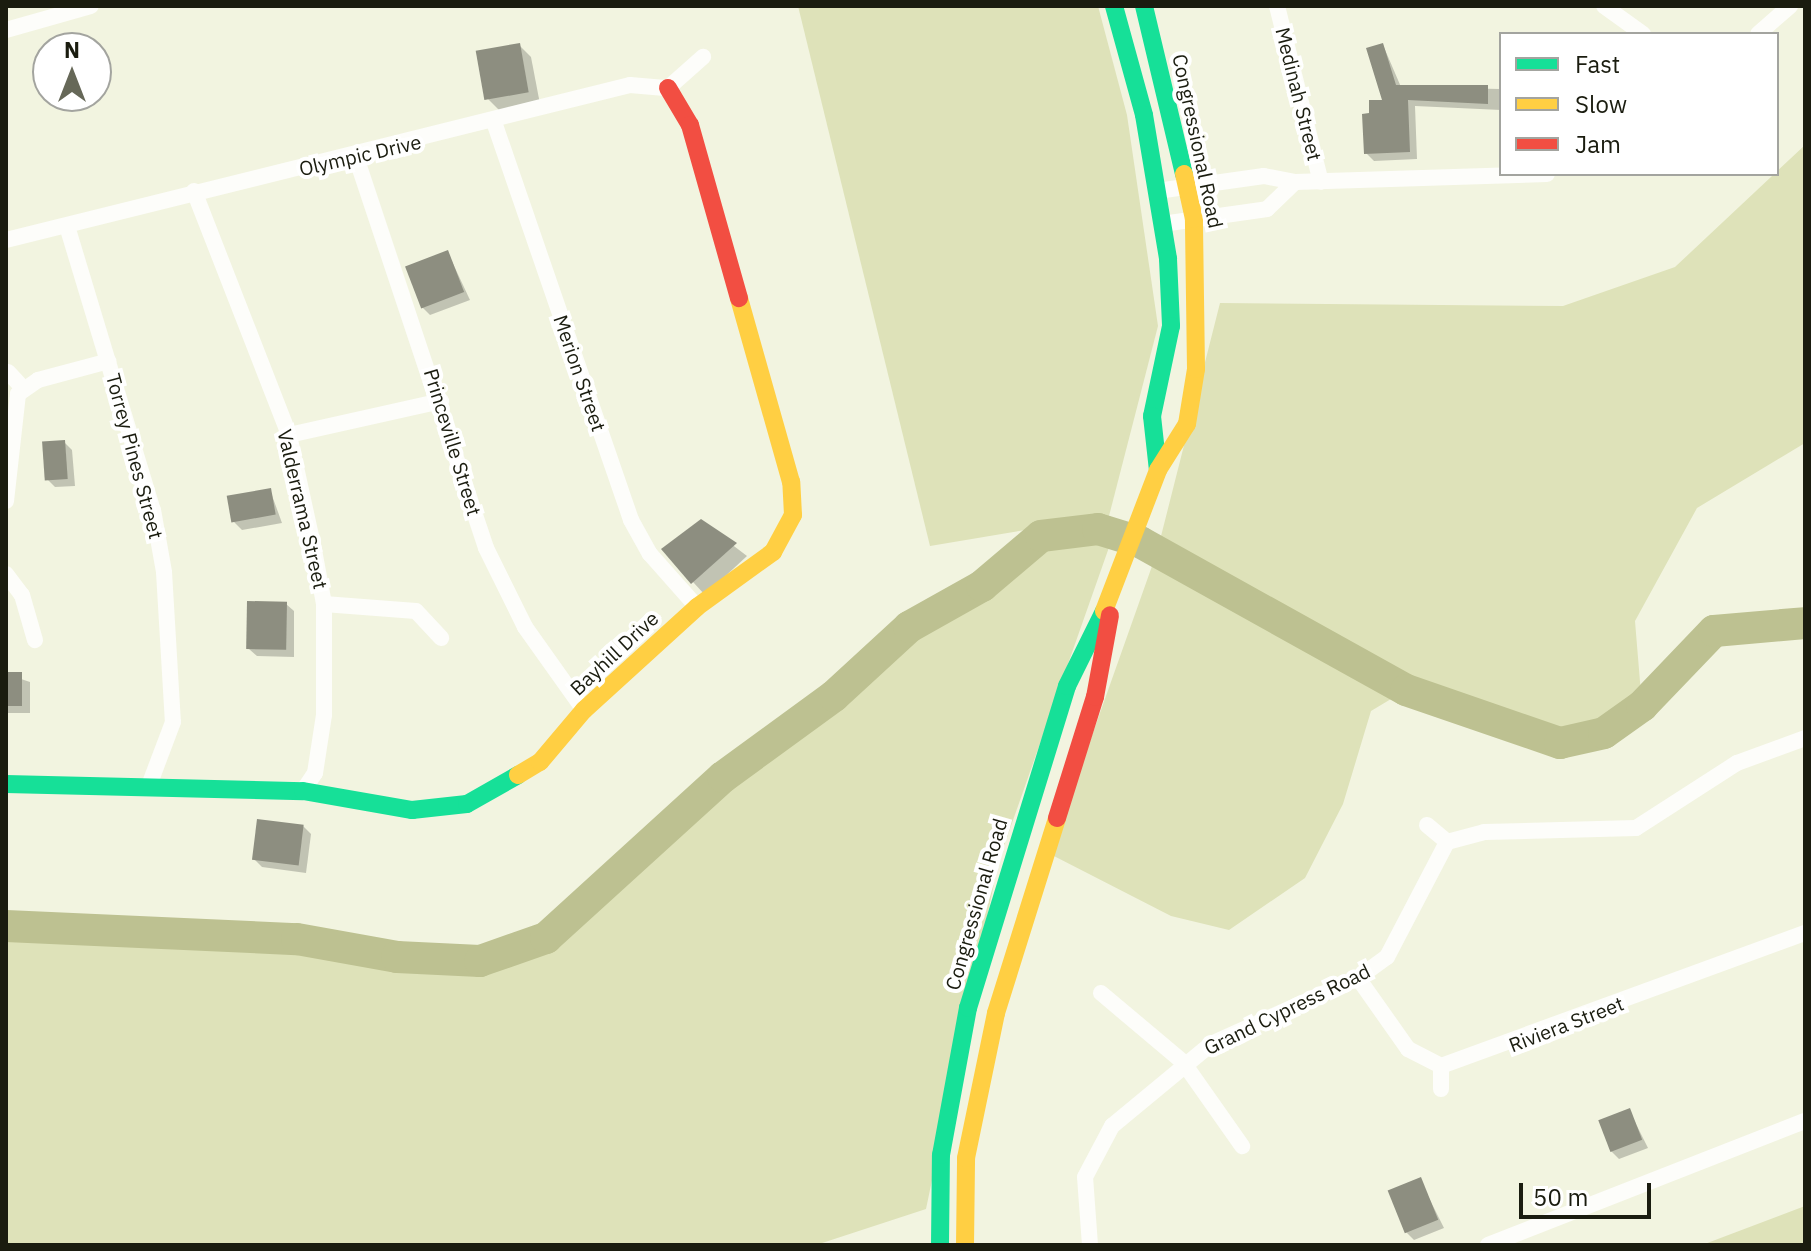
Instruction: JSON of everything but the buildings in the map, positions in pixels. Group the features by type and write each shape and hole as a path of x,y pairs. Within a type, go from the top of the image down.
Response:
{"main road":[{"name":"Congressional Road","path":"1114,6 1162,224 1171,326 1152,416 1158,470"},
{"name":"Congressional Road","path":"965,1245 966,1158 996,1013 1095,697 1116,588 1158,470 1187,424 1196,369 1194,219 1144,6"},
{"name":"Bayhill Drive","path":"6,784 150,783 303,791 412,810 467,804 540,762 584,710 697,607 773,552 788,534 793,501 690,125 668,88"},
{"name":"Congressional Road","path":"940,1245 941,1155 968,1008 1067,686 1116,588"}],"street":[{"path":"6,30 87,8 106,6"},
{"name":"Medinah Street","path":"1277,6 1321,182"},
{"path":"1604,6 1640,32"},
{"path":"1760,32 1790,6"},
{"path":"668,88 703,57"},
{"name":"Olympic Drive","path":"6,240 194,191 356,157 630,85 668,88"},
{"name":"Merion Street","path":"494,122 631,520 650,554 697,607"},
{"name":"Princeville Street","path":"356,157 505,592 584,710"},
{"path":"1157,191 1264,176 1295,182 1321,182 1499,176"},
{"path":"1162,224 1267,209 1295,182"},
{"name":"Valderrama Street","path":"194,191 289,435 324,604 320,752 303,791"},
{"name":"Torrey Pines Street","path":"67,226 153,510 171,626 173,722 150,783"},
{"path":"23,388 109,361"},
{"path":"8,372 23,388"},
{"path":"6,501 23,388"},
{"path":"289,435 441,401"},
{"path":"6,574 22,595 35,640"},
{"path":"324,604 416,611 441,638"},
{"path":"1427,825 1447,842 1484,832 1636,828 1737,763 1805,738"},
{"name":"Grand Cypress Road","path":"1090,1245 1082,1197 1092,1153 1183,1062 1245,1024 1358,978 1408,927 1447,842"},
{"name":"Riviera Street","path":"1441,1066 1805,933"},
{"path":"1358,978 1408,1049 1441,1066 1441,1089"},
{"path":"1101,993 1183,1062 1242,1146"},
{"path":"1488,1245 1805,1121"}],"green space":[{"path":"798,6 1098,6 1127,115 1158,326 1109,516 930,546"},
{"path":"1805,145 1805,443 1697,508 1635,621 1642,706 1604,733 1560,743 1406,690 1371,711 1343,804 1305,878 1229,930 1171,916 1050,854 1157,552 1220,303 1563,306 1675,267 1772,176 1779,176 1779,169"},
{"path":"1096,523 1113,536 999,860 926,1209 816,1245 6,1245 6,926 297,939 397,957 480,961 546,938 723,777 834,696 909,627 982,586 1041,536"},
{"path":"1805,1206 1805,1245 1702,1245"}],"waterway":[{"path":"6,926 297,939 397,957 480,961 546,938 723,777 834,696 909,627 982,586 1041,536 1098,529 1140,542 1406,690 1560,743 1604,733 1642,706 1714,631 1805,623"}],"traffic: fast":[{"path":"1114,6 1144,115 1168,259 1171,326 1152,416 1158,470"},
{"path":"1144,6 1184,174"},
{"path":"940,1245 941,1155 968,1008 1067,686 1104,611"},
{"path":"6,784 303,791 412,810 467,804 518,775"}],"traffic: slow":[{"path":"1104,611 1158,470 1187,424 1196,369 1194,219 1184,174"},
{"path":"518,775 540,762 584,710 697,607 773,552 793,515 791,482 739,298"},
{"path":"965,1245 966,1158 996,1013 1057,818"}],"traffic: jam":[{"path":"668,88 690,125 739,298"},
{"path":"1057,818 1095,697 1110,615"}]}
